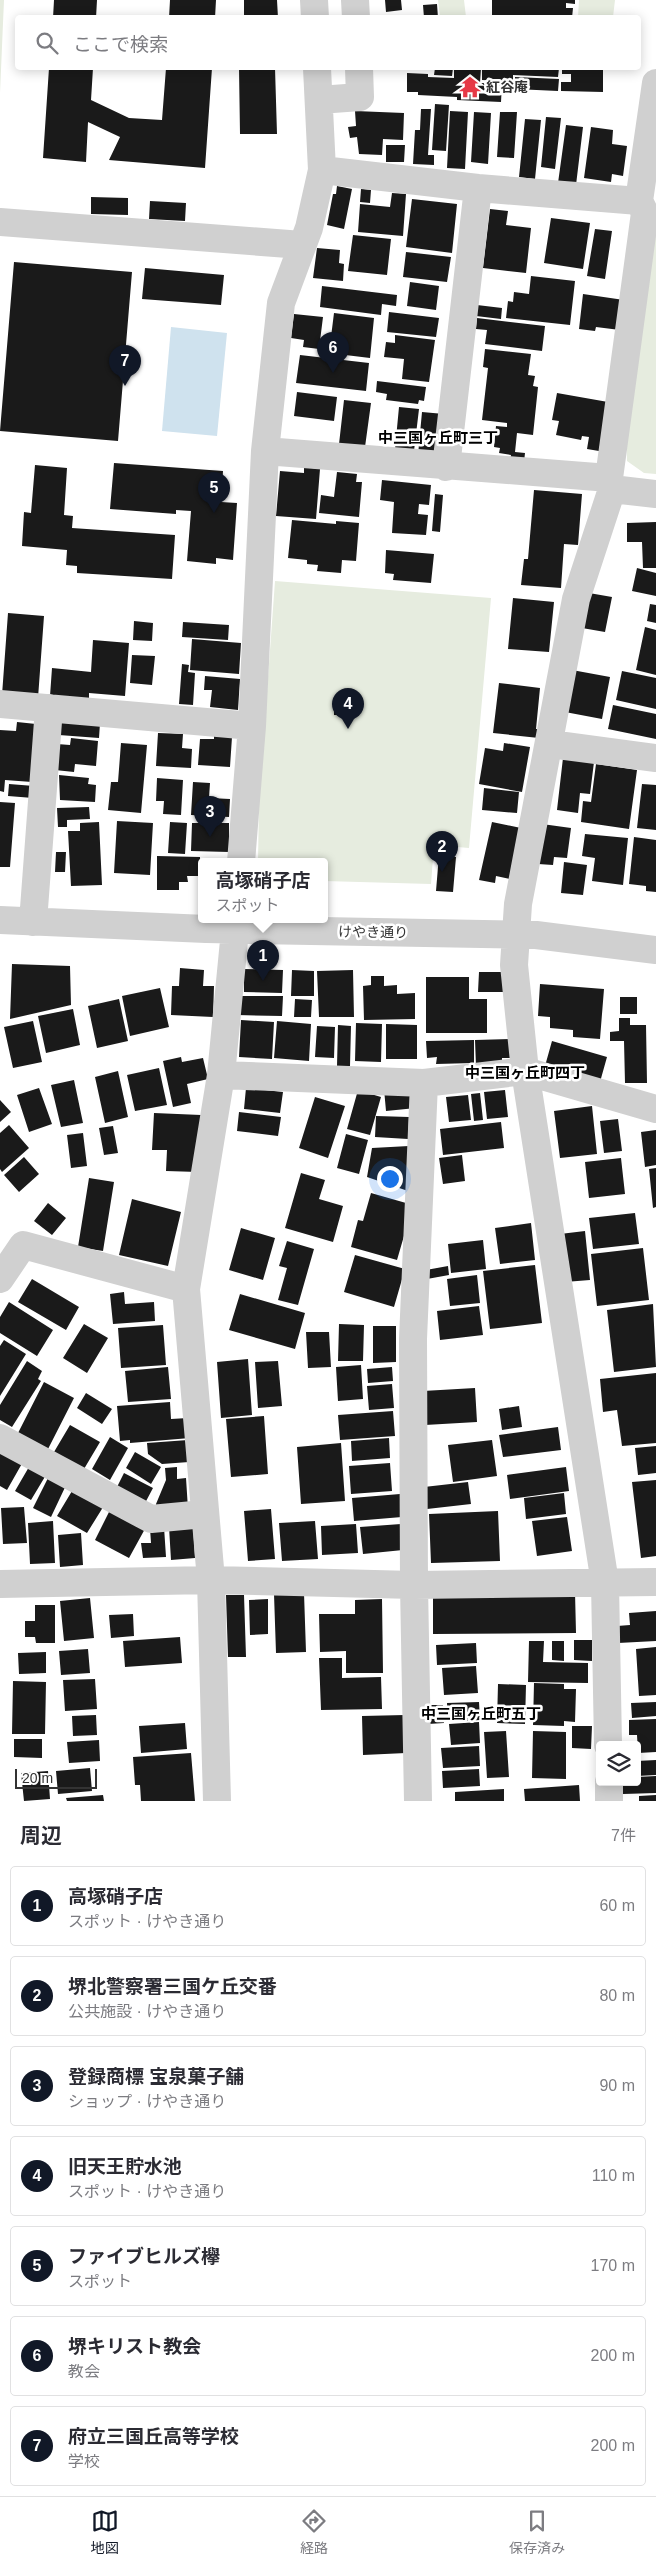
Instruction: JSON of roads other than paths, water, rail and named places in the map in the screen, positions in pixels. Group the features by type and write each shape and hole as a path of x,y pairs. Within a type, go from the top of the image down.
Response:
{"street":[{"path":"314,0 315,15"},
{"path":"355,0 356,15"},
{"path":"241,858 252,726 265,452 281,303 314,211 322,170 317,70"},
{"path":"318,100 360,97 359,70"},
{"path":"608,1741 605,1583 525,1071 514,965 518,904 550,744 576,599 610,484 645,213 639,200 656,83"},
{"path":"322,170 478,188 639,200"},
{"path":"446,467 478,188"},
{"path":"0,222 302,245"},
{"path":"265,452 446,467 610,484 656,494"},
{"path":"0,704 252,726"},
{"path":"33,922 49,708"},
{"path":"550,744 656,758"},
{"name":"けやき通り","path":"0,920 515,934 656,950"},
{"path":"217,1801 211,1580 186,1289 221,1075 236,925"},
{"path":"221,1075 424,1083 525,1071 656,1109"},
{"path":"418,1801 414,1585 413,1339 424,1083"},
{"path":"0,1279 23,1245 186,1289"},
{"path":"0,1438 151,1519 204,1514"},
{"path":"0,1584 211,1580 414,1585 656,1582"},
{"path":"609,1786 609,1801"}],"water":[{"path":"171,327 227,333 217,436 162,431"}],"place":[{"name":"紅谷庵","path":"470,87"},
{"name":"堺キリスト教会","path":"333,373"},
{"name":"府立三国丘高等学校","path":"125,386"},
{"name":"ファイブヒルズ欅","path":"214,513"},
{"name":"旧天王貯水池","path":"348,729"},
{"name":"登録商標 宝泉菓子舗","path":"210,837"},
{"name":"堺北警察署三国ケ丘交番","path":"442,872"},
{"name":"高塚硝子店","path":"263,981"}],"district":[{"name":"中三国ヶ丘町三丁","path":"438,437"},
{"name":"中三国ヶ丘町四丁","path":"525,1072"},
{"name":"中三国ヶ丘町五丁","path":"481,1713"}]}
